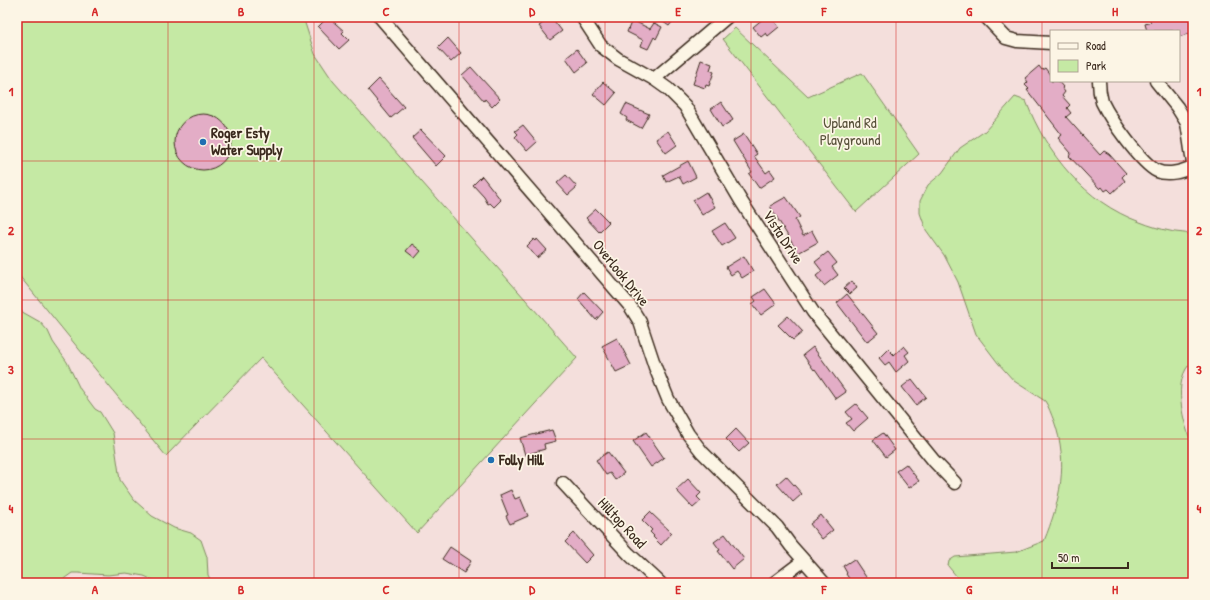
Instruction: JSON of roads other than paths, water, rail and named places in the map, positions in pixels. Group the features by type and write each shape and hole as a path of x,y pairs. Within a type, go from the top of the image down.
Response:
{"street":[{"name":"Overlook Drive","path":"380,17 630,306 640,322 655,367 668,399 688,434 702,452 739,487 777,527 803,561 824,583"},
{"name":"Vista Drive","path":"582,17 601,46 618,59 654,78 668,89 685,106 741,201 814,312 938,466 955,483"},
{"path":"654,78 727,17"},
{"path":"986,17 1006,38 1017,41 1050,43"},
{"path":"1099,82 1102,101 1110,117 1148,164 1158,171 1169,173 1179,172 1193,167"},
{"path":"1157,82 1190,121 1193,163"},
{"name":"Hilltop Road","path":"563,483 630,554 660,583"},
{"path":"774,583 803,561"}],"place":[{"name":"Roger Esty Water Supply","path":"203,142"},
{"name":"Folly Hill","path":"491,460"}],"park label":[{"name":"Upland Rd Playground","path":"850,132"}]}
